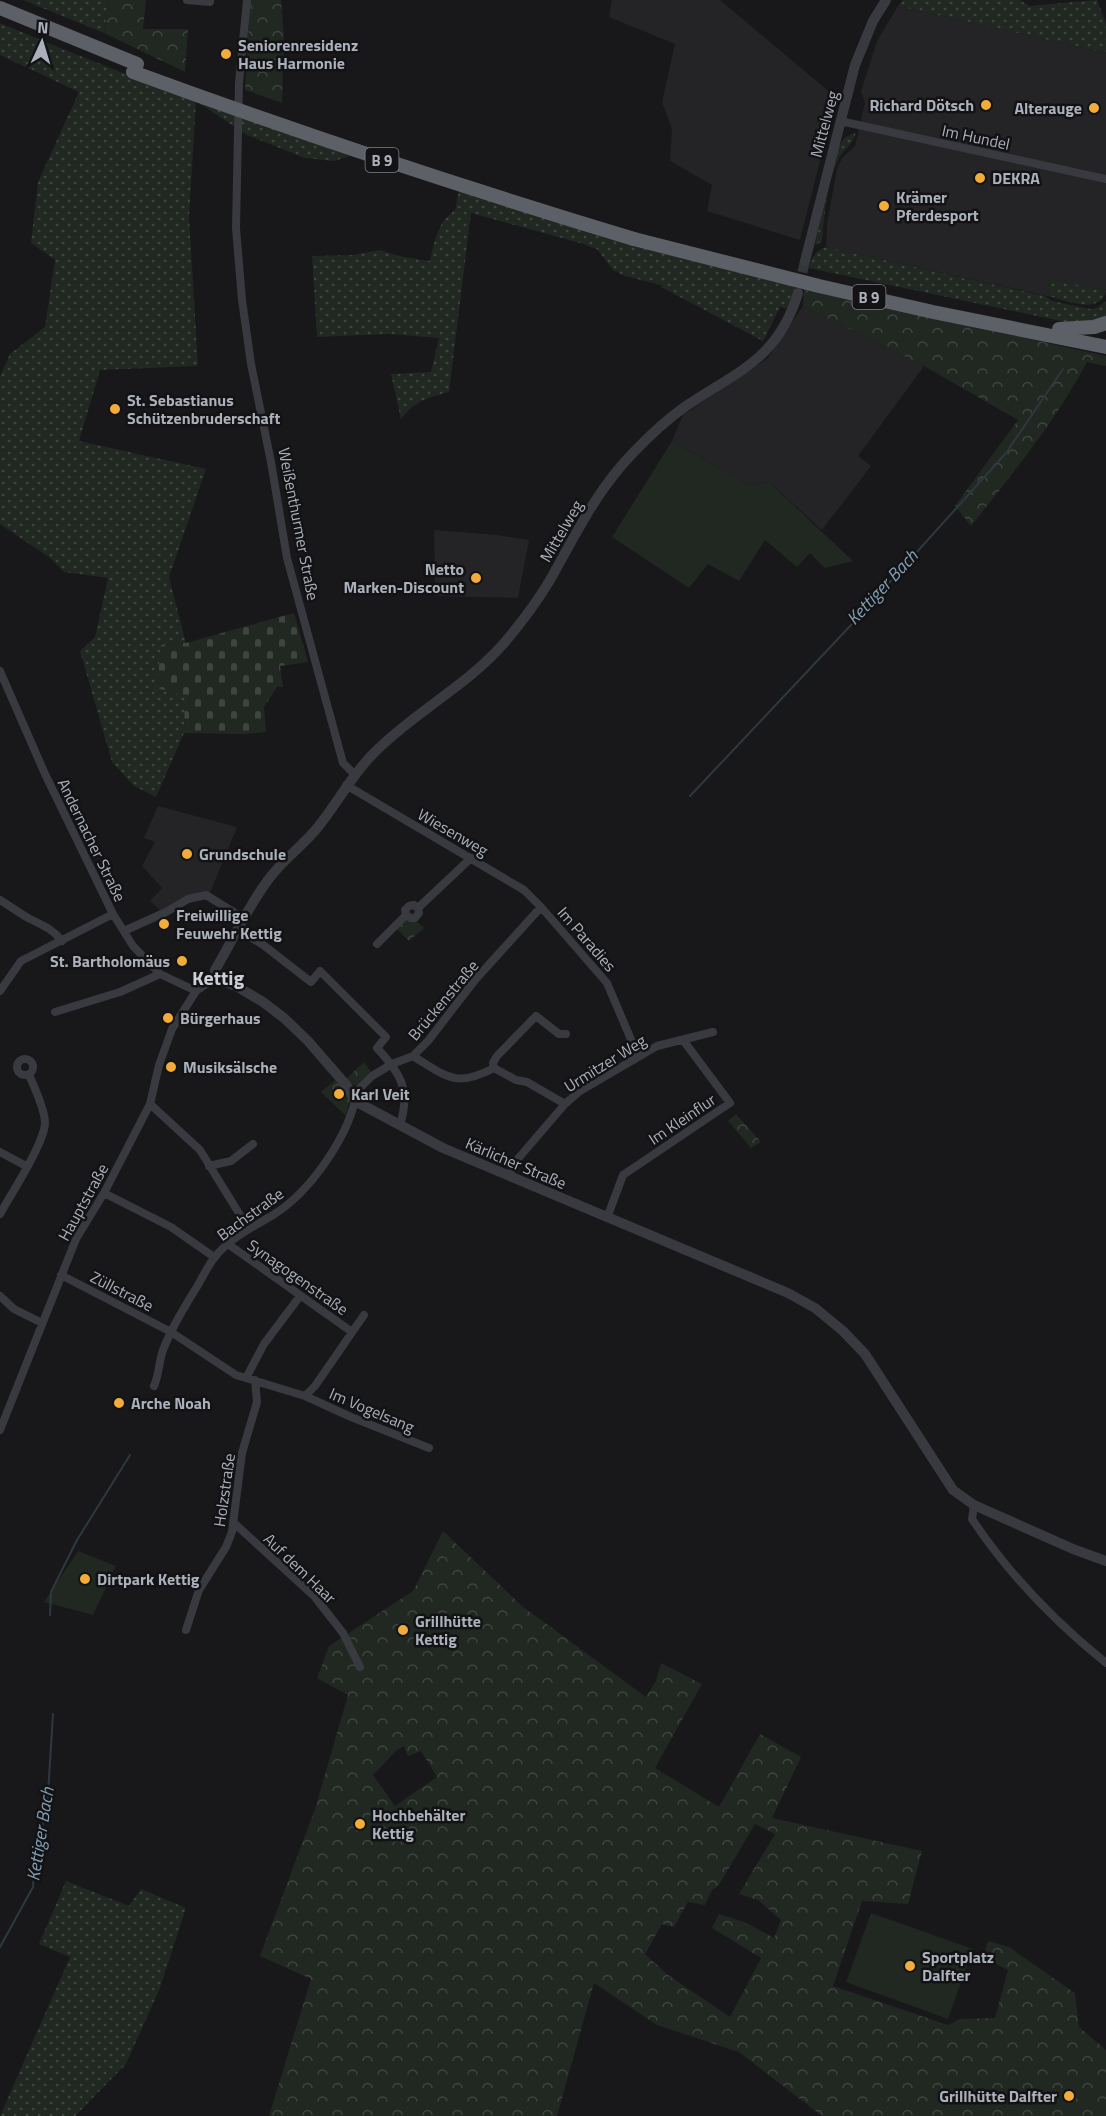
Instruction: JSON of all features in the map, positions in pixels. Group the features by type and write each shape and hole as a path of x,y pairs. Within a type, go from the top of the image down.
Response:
{"highway":[{"name":"B 9","path":"0,8 135,68"},
{"name":"B 9","path":"0,18 135,68 266,121 404,168 819,286 1106,347"},
{"name":"B 9","path":"635,235 1106,338"},
{"path":"1059,328 1094,327 1106,323"}],"street":[{"path":"187,0 210,2 210,0"},
{"name":"Weißenthurmer Straße","path":"247,0 240,83 236,228 242,300 251,364 287,558 343,763 355,775"},
{"name":"Mittelweg","path":"805,261 840,121 864,41 886,0"},
{"name":"Im Hundel","path":"840,121 1106,180"},
{"name":"Mittelweg","path":"346,785 379,747 467,678 503,644 549,582 580,524 611,477 630,455 671,418 763,355 785,326 798,293"},
{"name":"Andernacher Straße","path":"0,671 45,774 113,914 133,946 160,974 196,991"},
{"path":"216,978 215,970 243,918 269,878 318,826 346,785"},
{"name":"Wiesenweg","path":"346,785 524,890 542,907"},
{"path":"377,944 406,915 415,918 419,913 418,908 471,858"},
{"path":"124,931 188,899 206,895 243,918"},
{"path":"0,900 30,919 45,925 62,941"},
{"name":"Brückenstraße","path":"354,1098 372,1076 392,1064 413,1056 429,1041 476,980 542,907"},
{"name":"Im Paradies","path":"542,907 607,983 638,1056"},
{"path":"0,992 21,961 113,914"},
{"path":"238,930 311,982 320,971 387,1036 377,1048 392,1064 404,1092 406,1107 400,1125"},
{"path":"55,1012 120,992 160,974"},
{"path":"196,991 216,978"},
{"path":"216,978 236,986 284,1018 308,1041 354,1098"},
{"name":"Hauptstraße","path":"0,1430 76,1239 104,1193 150,1104 159,1065 172,1029 196,991"},
{"path":"494,1068 497,1056 536,1016 559,1034 566,1034"},
{"name":"Urmitzer Weg","path":"508,1176 516,1161 580,1090 657,1046 713,1032"},
{"name":"Im Kleinflur","path":"607,1218 623,1174 729,1103 683,1040"},
{"path":"413,1056 444,1076 458,1079 475,1078 494,1068"},
{"path":"494,1068 516,1080 527,1082 565,1104"},
{"path":"0,1214 36,1150 45,1121 29,1075"},
{"name":"Kärlicher Straße","path":"354,1098 443,1148 788,1293 815,1308 843,1331 865,1354 953,1490 974,1505 1073,1549 1106,1561"},
{"name":"Bachstraße","path":"154,1386 162,1353 171,1332 214,1257 248,1228 275,1214 302,1191 323,1166 338,1142 352,1113 354,1098"},
{"path":"150,1104 200,1150 248,1228"},
{"path":"209,1166 231,1161 253,1144"},
{"path":"0,1152 26,1166"},
{"path":"104,1193 171,1227 214,1257"},
{"name":"Synagogenstraße","path":"228,1244 352,1332"},
{"name":"Züllstraße","path":"61,1275 171,1332"},
{"path":"0,1296 14,1309 43,1320"},
{"path":"246,1378 264,1344 300,1296"},
{"path":"171,1332 236,1375 305,1396 315,1386 364,1315"},
{"name":"Holzstraße","path":"186,1630 199,1590 226,1547 234,1523 242,1453 256,1402 255,1380"},
{"name":"Im Vogelsang","path":"305,1396 429,1448"},
{"path":"974,1505 972,1519 989,1545 1059,1623 1106,1663"},
{"name":"Auf dem Haar","path":"234,1523 314,1596 343,1633 360,1667"}],"shaded area":[{"path":"612,0 720,0 839,100 827,133 800,240 707,211 712,185 670,161 672,129 662,102 675,44 609,17"},
{"path":"898,6 1106,53 1106,291 1050,279 1048,289 1052,297 826,247 827,223 837,169 842,158 855,146 865,103 861,91 877,41"},
{"path":"803,306 924,366 858,456 871,466 822,530 769,482 749,485 672,441 683,415 768,358"},
{"path":"434,530 529,540 518,598 435,596"},
{"name":"Grundschule","path":"158,806 237,827 210,893 205,891 188,895 161,911 150,901 162,888 142,866 155,842 144,838"}],"green space":[{"path":"23,0 109,0 104,33"},
{"path":"109,0 146,0 143,29 188,29 185,72 104,33"},
{"path":"250,0 281,0 284,36 282,103 245,90"},
{"path":"903,0 1020,0 1029,6 1097,0 1106,23 1106,53 898,6"},
{"path":"0,23 130,76 350,156 334,161 305,158 247,135 196,101 189,216 198,366 100,370 79,441 206,469 169,577 186,643 161,645 186,696 184,733 156,797 134,786 112,762 80,651 95,637 108,578 64,572 50,558 0,524 0,376 10,354 45,327 55,260 31,243 38,182 79,92 0,55"},
{"path":"856,132 834,169 827,200 822,241 816,245 815,244 839,146 844,138"},
{"path":"459,190 796,286 789,309 780,307 763,341 661,285 625,276 613,270 597,249 471,213 449,392 422,401 411,408 401,419 391,374 431,372 439,338 389,334 317,337 312,256 353,255 380,250 430,261 440,226 455,210"},
{"path":"826,247 1045,296 1052,301 1090,309 1106,301 1106,319 1075,324 809,268 814,255"},
{"path":"1050,279 1106,291 1097,303 1075,303 1052,297 1048,289"},
{"path":"804,289 1106,356 1106,366 1087,362 1075,384 1018,467 971,526 955,506 1018,420 924,366 803,306"},
{"path":"672,441 749,485 769,482 853,561 825,568 810,553 797,567 765,540 739,581 708,564 689,588 612,537"},
{"path":"294,613 308,662 280,666 283,687 277,687 264,707 266,732 184,733 185,696 157,688 161,645 186,643"},
{"path":"405,920 416,921 424,928 409,941 397,929"},
{"path":"364,1062 371,1072 358,1085 353,1085 346,1079"},
{"path":"335,1080 350,1097 346,1116 321,1092"},
{"path":"736,1114 761,1142 751,1148 728,1121"},
{"path":"443,1531 522,1606 646,1697 656,1681 661,1663 702,1684 655,1768 719,1807 760,1734 801,1757 772,1818 922,1851 908,1904 862,1901 833,1986 948,2025 960,2019 995,2018 1008,1970 983,1958 988,1941 1009,1947 1075,1993 1079,2027 1106,2050 1106,2116 822,2116 739,2052 657,2025 594,1983 557,2116 269,2116 311,1979 260,1956 315,1809 348,1695 317,1678 329,1646 413,1591","holes":["404,1746 408,1756 421,1751 437,1777 395,1806 373,1775 397,1750","755,1824 775,1834 739,1894 758,1900 781,1920 774,1938 747,1923 719,1914 712,1928 761,1958 730,2017 668,1975 645,1954 662,1924 674,1927 688,1902 705,1905 712,1890 719,1885"]},
{"name":"Dirtpark Kettig","path":"78,1551 116,1566 93,1615 44,1602"},
{"path":"66,1881 129,1906 141,1889 186,1908 160,1988 126,2064 75,2116 0,2116 70,1957 39,1944"},
{"name":"Sportplatz Dalfter","path":"871,1913 973,1949 948,2019 846,1982"}],"waterway":[{"name":"Kettiger Bach","path":"690,796 852,624 1006,453 1063,369"},
{"name":"Kettiger Bach","path":"50,1615 51,1592 77,1540 130,1455"},
{"name":"Kettiger Bach","path":"0,1947 33,1887 36,1846 47,1810 53,1714"}],"tunnel":[{"path":"799,287 805,261"}],"place":[{"name":"Seniorenresidenz Haus Harmonie","path":"226,54"},
{"name":"Richard Dötsch","path":"986,105"},
{"name":"Alterauge","path":"1094,108"},
{"name":"DEKRA","path":"980,178"},
{"name":"Krämer Pferdesport","path":"884,206"},
{"name":"St. Sebastianus Schützenbruderschaft","path":"115,409"},
{"name":"Netto Marken-Discount","path":"476,578"},
{"name":"Grundschule","path":"187,854"},
{"name":"Freiwillige Feuwehr Kettig","path":"164,924"},
{"name":"St. Bartholomäus","path":"182,961"},
{"name":"Bürgerhaus","path":"168,1018"},
{"name":"Musiksälsche","path":"171,1067"},
{"name":"Karl Veit","path":"339,1094"},
{"name":"Arche Noah","path":"119,1403"},
{"name":"Dirtpark Kettig","path":"85,1579"},
{"name":"Grillhütte Kettig","path":"403,1630"},
{"name":"Hochbehälter Kettig","path":"360,1824"},
{"name":"Sportplatz Dalfter","path":"910,1966"},
{"name":"Grillhütte Dalfter","path":"1069,2096"}],"district":[{"name":"Kettig","path":"218,977"}]}
